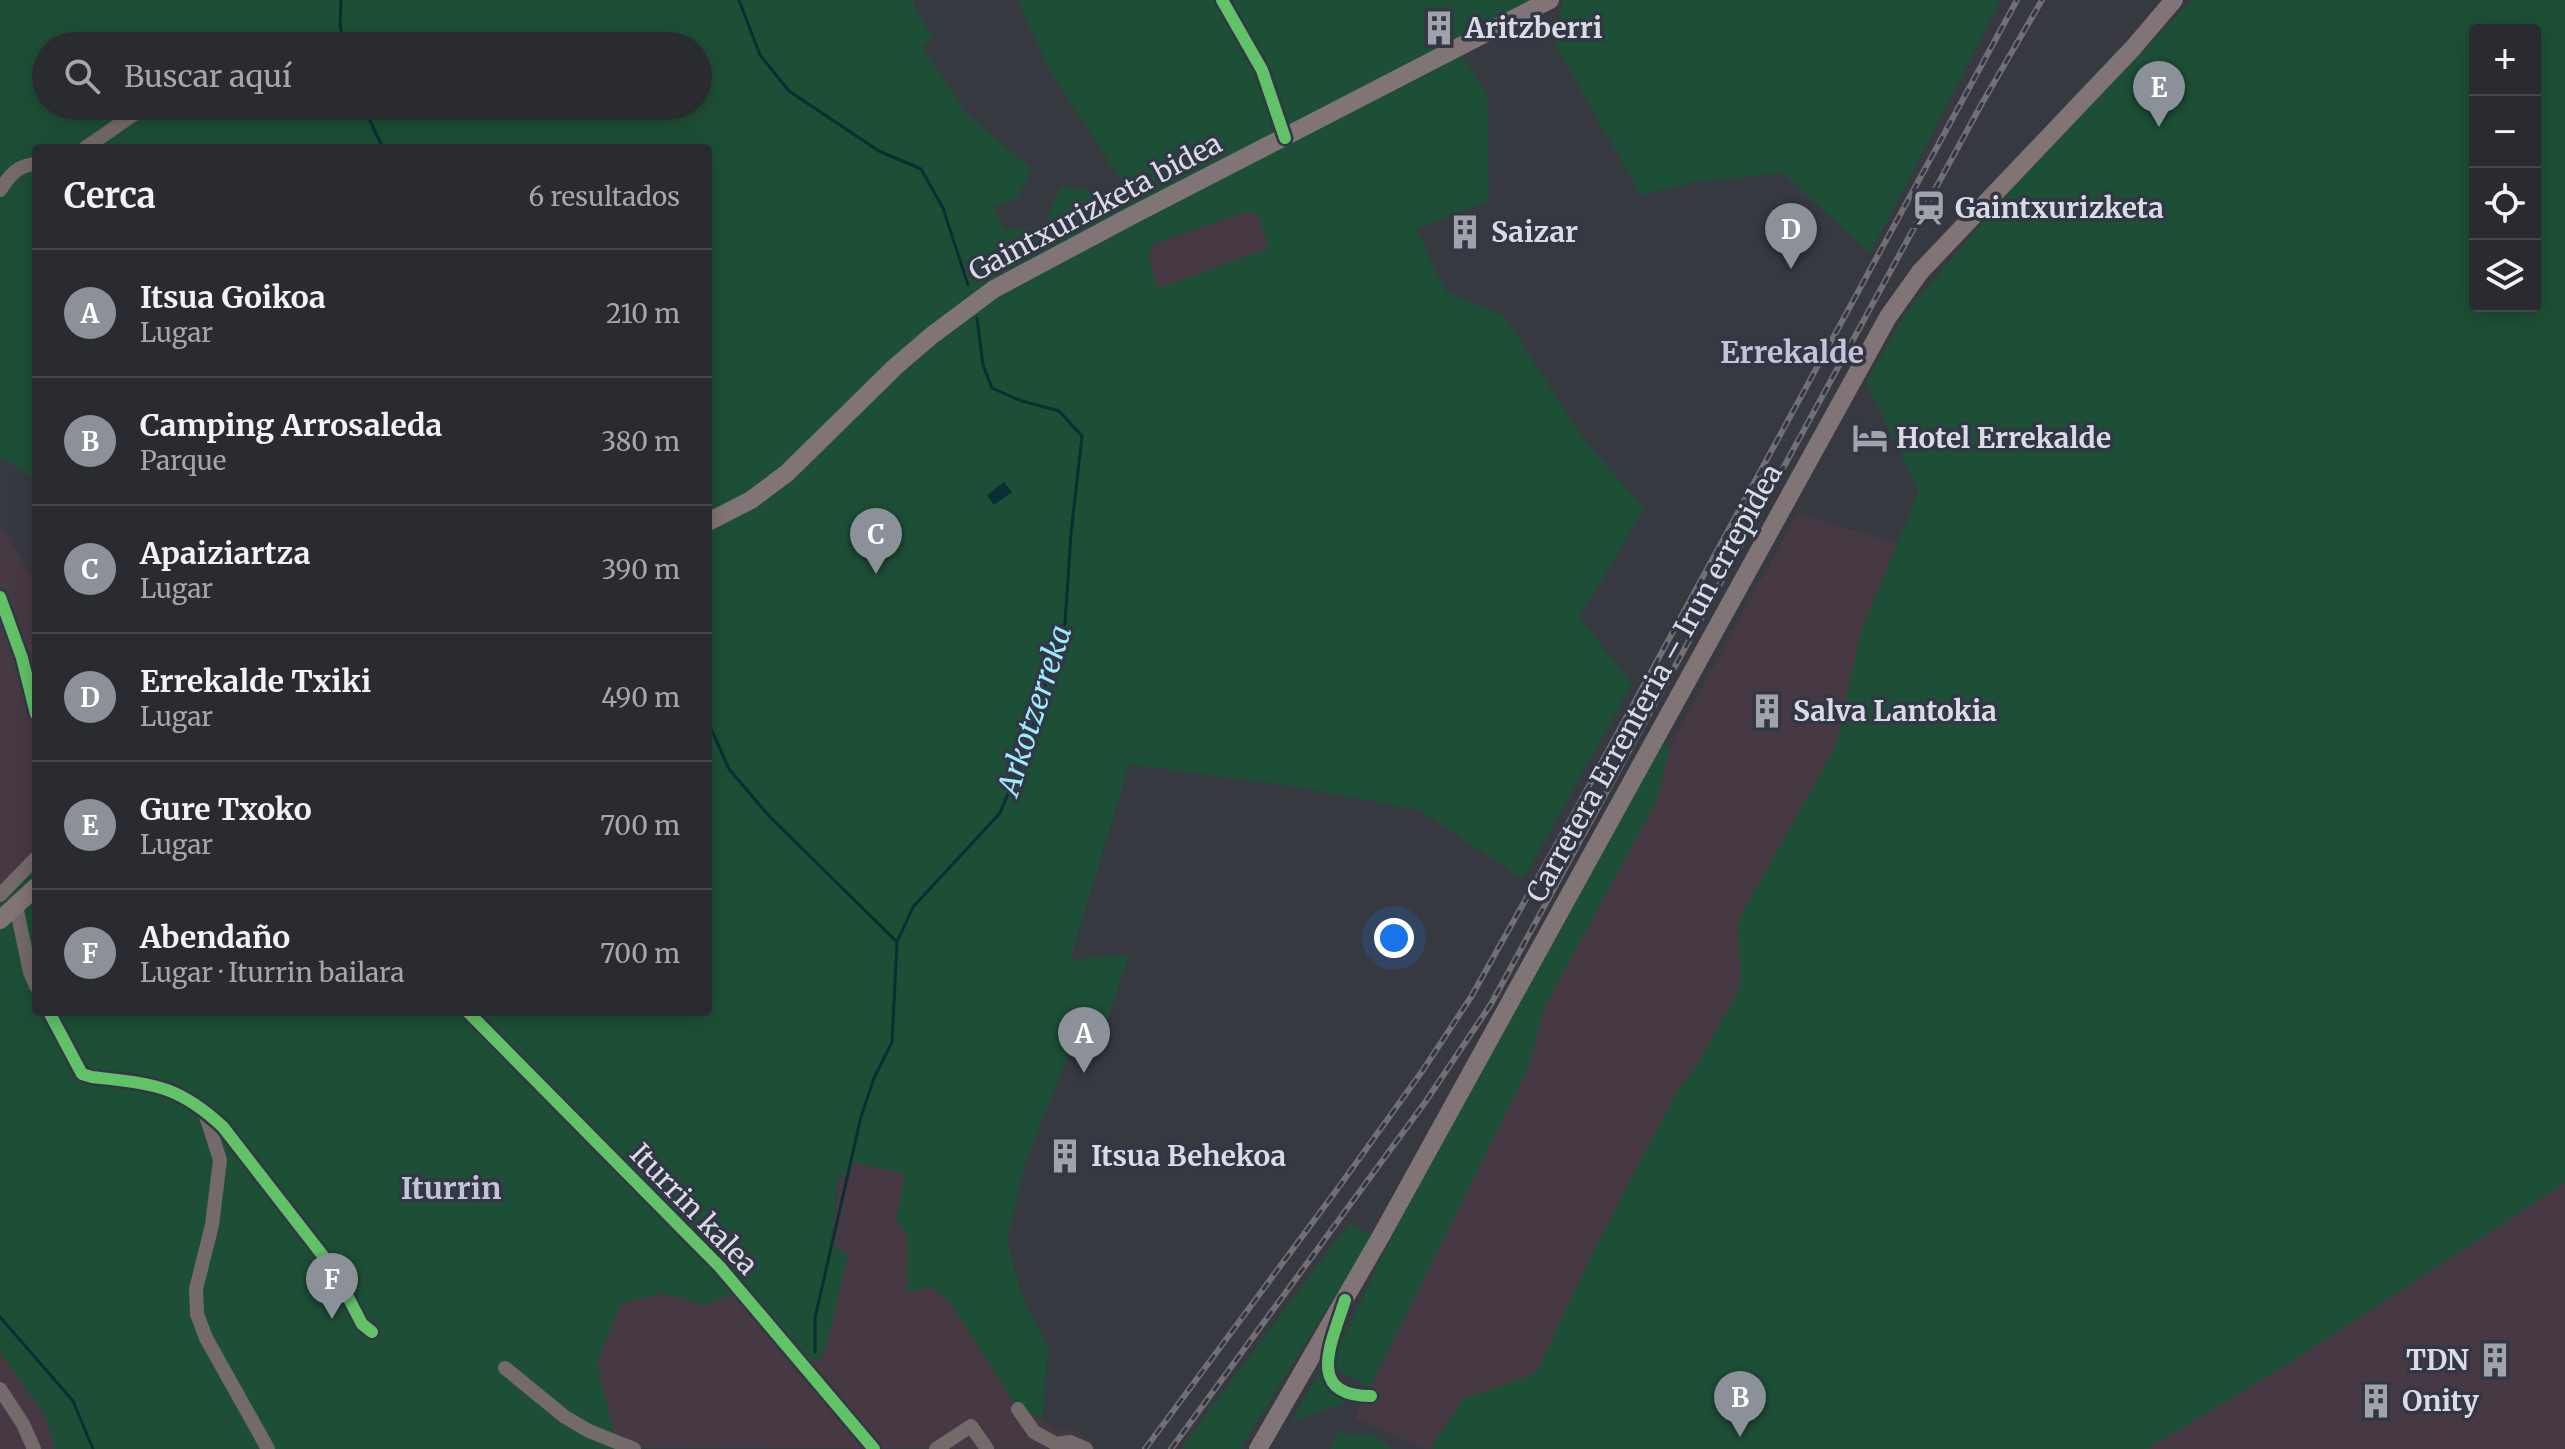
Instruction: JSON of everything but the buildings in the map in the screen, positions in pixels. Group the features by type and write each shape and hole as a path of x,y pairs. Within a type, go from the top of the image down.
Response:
{"main road":[{"name":"Gaintxurizketa bidea","path":"712,520 751,500 787,473 895,367 994,289 1550,0"},
{"name":"Carretera Errenteria – Irun errepidea","path":"1258,1449 1345,1300 1888,317 1920,272 2133,48 2174,0"},
{"path":"0,920 8,901 32,889"},
{"path":"1247,1449 1278,1401 1295,1386"},
{"path":"1268,1449 1277,1432 1276,1418"}],"street":[{"path":"1222,0 1262,70 1285,138"},
{"path":"91,144 126,120"},
{"path":"0,190 13,172 32,165"},
{"path":"0,597 22,658 32,698"},
{"path":"32,864 8,901 32,977"},
{"path":"51,1016 82,1074 157,1086 181,1094 203,1108 223,1127 334,1270 362,1324 372,1332"},
{"name":"Iturrin kalea","path":"472,1016 720,1267 874,1449"},
{"path":"203,1108 220,1160 212,1225 196,1289 197,1314 206,1338 268,1449"},
{"path":"1345,1300 1326,1370 1332,1384 1342,1393 1371,1396"},
{"path":"505,1368 565,1417 589,1431 634,1449"},
{"path":"0,1389 23,1424 34,1449"},
{"path":"1018,1409 1034,1432 1056,1444 1070,1442 1086,1449"},
{"path":"936,1449 971,1426 987,1449"}],"shaded area":[{"path":"1245,212 1258,215 1270,248 1159,288 1157,286 1149,259 1152,245"},
{"path":"1797,514 1897,543 1861,631 1836,746 1738,920 1741,985 1696,1067 1677,1091 1592,1254 1536,1374 1463,1399 1429,1449 1425,1449 1355,1418 1528,1068 1545,1006 1657,800 1670,747"},
{"path":"0,526 32,576 32,871 0,901"},
{"path":"853,1162 905,1174 896,1221 907,1234 931,1287 950,1302 1012,1400 1058,1431 1079,1431 1096,1449 615,1448 597,1363 620,1304 660,1293 705,1305 759,1282 826,1288 839,1181"},
{"path":"2565,1183 2565,1449 2147,1449 2294,1360"},
{"path":"0,1352 44,1414 56,1449 0,1449"}],"green space":[{"path":"0,0 915,0 913,5 933,39 922,48 962,105 960,108 1032,170 1016,199 994,207 1004,230 1043,227 1061,187 1133,198 1049,70 1018,0 1555,0 1453,41 1487,94 1489,201 1416,229 1446,292 1503,315 1585,441 1644,508 1579,618 1632,684 1523,879 1420,810 1292,786 1133,765 1130,761 1070,960 1129,955 1102,1036 1073,1043 1025,1164 1007,1238 1022,1297 1048,1347 1042,1420 1012,1400 950,1302 931,1287 907,1293 907,1234 896,1221 905,1174 853,1162 838,1181 831,1243 848,1256 824,1354 815,1362 798,1349 746,1288 705,1305 660,1293 620,1304 597,1363 618,1449 56,1449 44,1414 0,1352 0,901 32,871 32,1016 712,1016 712,144 32,144 32,477 0,457","holes":["1245,212 1258,215 1269,248 1159,288 1157,286 1149,259 1152,244"]},
{"path":"1562,0 2001,0 1870,253 1783,173 1694,182 1641,195 1556,46"},
{"path":"2192,0 2565,0 2565,1183 2294,1360 2147,1449 1430,1449 1463,1399 1536,1373 1592,1254 1677,1091 1696,1067 1741,985 1738,920 1836,746 1861,631 1919,491 1866,382 1905,314 2001,200"},
{"path":"1663,743 1670,747 1657,800 1545,1006 1528,1068 1370,1388 1330,1365 1428,1162"},
{"path":"1349,1223 1372,1236 1240,1449 1181,1449"},
{"path":"1322,1367 1350,1401 1291,1422"},
{"path":"1339,1431 1347,1435 1375,1435 1392,1449 1329,1449"}],"water":[{"path":"1004,482 1012,492 994,505 987,495"}],"waterway":[{"path":"341,0 342,32"},
{"name":"Arkotzerreka","path":"739,0 760,55 789,91 879,151 921,169 943,208 968,285"},
{"path":"370,120 381,144"},
{"name":"Arkotzerreka","path":"815,1352 815,1318 861,1117 874,1078 892,1042 897,942 913,907 1000,813 1019,768 1065,623 1082,436 1059,411 1019,400 992,388 983,365 977,318"},
{"path":"712,731 729,769 769,816 897,942"},
{"path":"0,1317 73,1401 93,1449"}],"railway":[{"path":"1145,1449 1341,1184 1471,997 2017,0"},
{"path":"1171,1449 1426,1101 1491,1004 1981,105 2042,0"}],"cycle path":[{"path":"1222,0 1262,70 1285,138"},
{"path":"0,597 22,658 32,698"},
{"path":"51,1016 82,1074 163,1088 192,1102 223,1127 334,1270 362,1324 372,1332"},
{"path":"472,1016 720,1267 874,1449"},
{"path":"1345,1300 1330,1349 1330,1377 1337,1387 1350,1394 1371,1396"}],"place":[{"name":"Aritzberri","path":"1439,28"},
{"name":"Gure Txoko","path":"2159,127"},
{"name":"Gaintxurizketa","path":"1929,208"},
{"name":"Saizar","path":"1465,232"},
{"name":"Errekalde Txiki","path":"1791,269"},
{"name":"Hotel Errekalde","path":"1870,438"},
{"name":"Apaiziartza","path":"876,574"},
{"name":"Salva Lantokia","path":"1767,711"},
{"name":"Itsua Goikoa","path":"1084,1073"},
{"name":"Itsua Behekoa","path":"1065,1156"},
{"name":"Abendaño","path":"332,1319"},
{"name":"TDN","path":"2495,1360"},
{"name":"Onity","path":"2376,1401"},
{"name":"Camping Arrosaleda","path":"1740,1437"}],"district":[{"name":"Errekalde","path":"1792,352"},
{"name":"Iturrin","path":"451,1188"}]}
